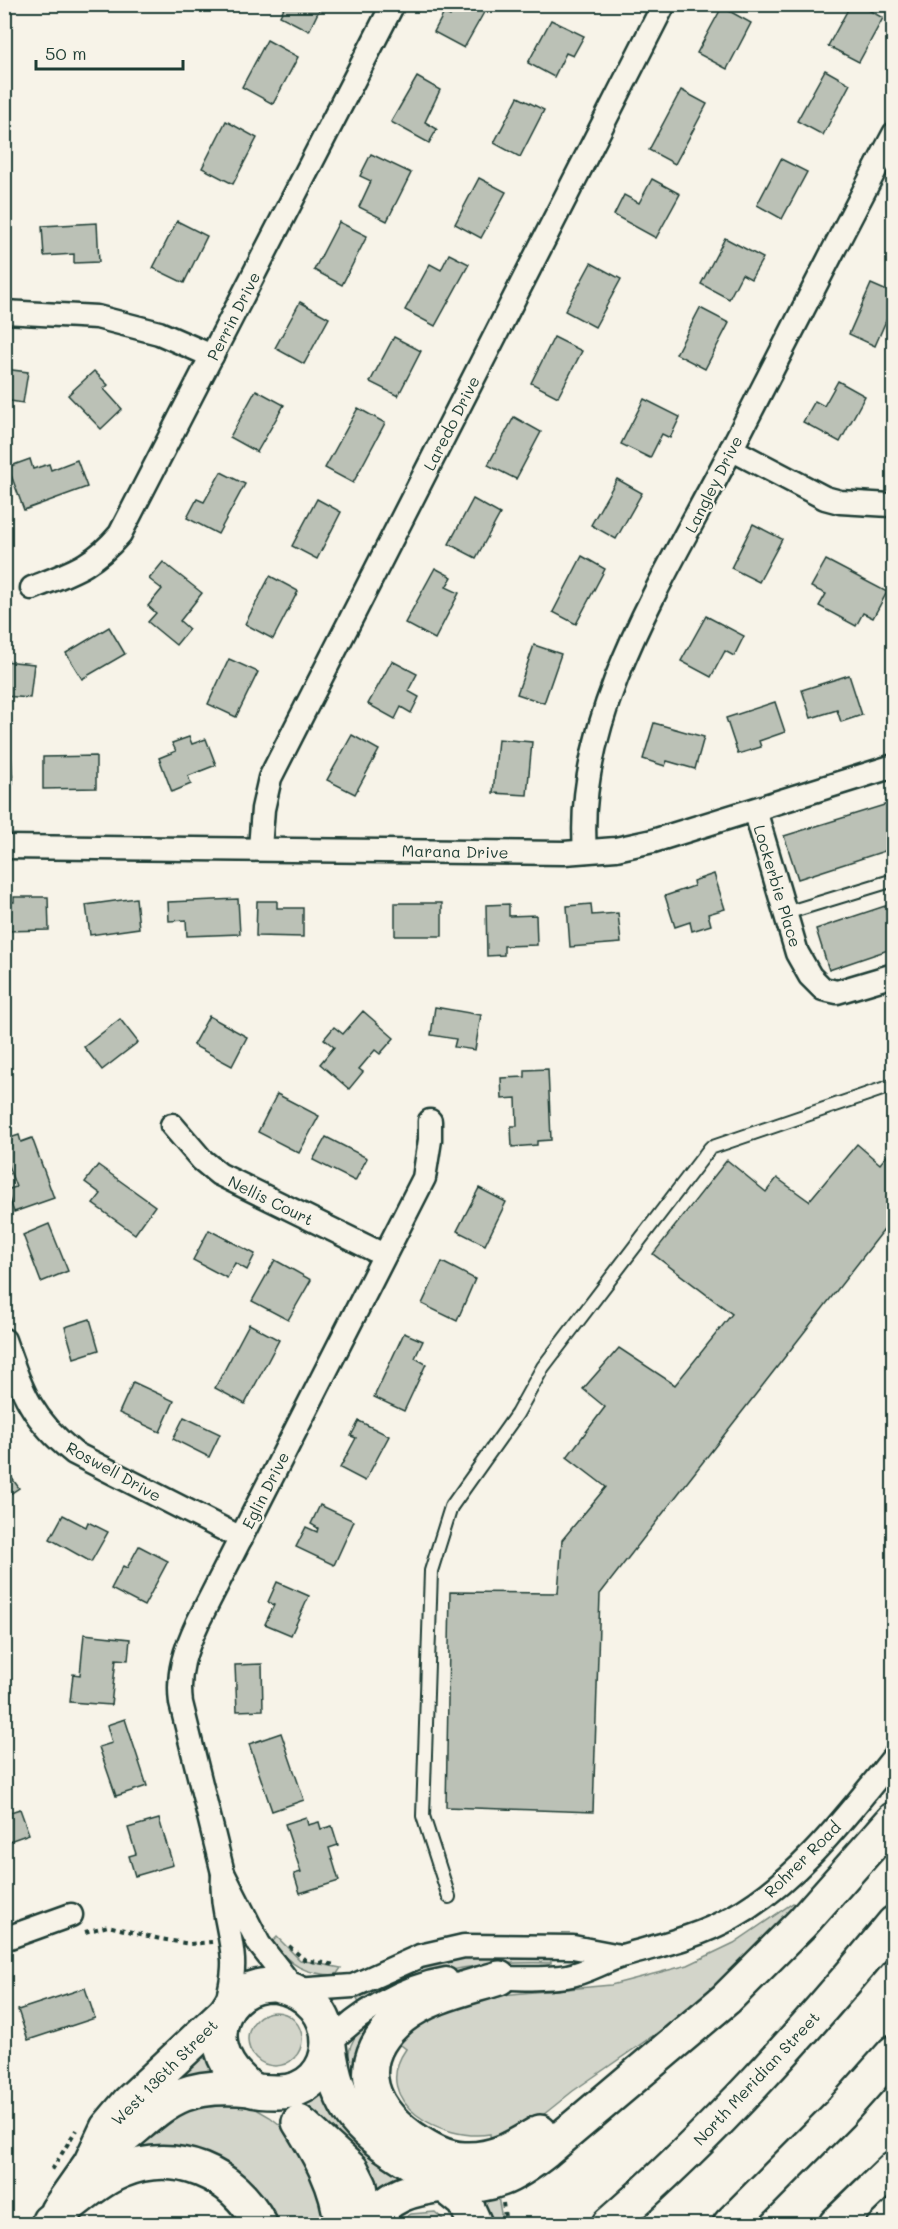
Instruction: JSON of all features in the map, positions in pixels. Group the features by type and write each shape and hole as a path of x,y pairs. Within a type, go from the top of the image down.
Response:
{"main road":[{"path":"369,2224 378,2211 397,2196 413,2190 446,2186 481,2187 515,2174 703,2019 775,1952 894,1819"},
{"name":"North Meridian Street","path":"609,2224 673,2165 768,2069 894,1923"},
{"path":"499,1977 418,2008 405,2015 383,2037 371,2064 371,2083 374,2094 388,2117 421,2145 441,2155 464,2159 483,2158 507,2152 538,2132 602,2103"},
{"path":"369,2224 360,2186 352,2170 299,2122 253,2090 234,2073 222,2052 221,2026 224,2012 233,1999 255,1987 274,1985 295,1990 319,2009 325,2021 336,2084 348,2113 364,2129 446,2186 465,2202 475,2224"},
{"name":"West 136th Street","path":"48,2223 90,2164 107,2128 129,2102 224,2012"},
{"path":"253,2090 278,2092 302,2085 321,2068 329,2045"},
{"path":"730,2224 831,2123 894,2052"},
{"name":"West 136th Street","path":"90,2164 175,2096 214,2087 253,2090"},
{"path":"299,2122 315,2148 336,2193 341,2224"},
{"path":"48,2223 119,2172 164,2162 190,2165 214,2175 244,2201 260,2224"},
{"path":"836,2224 894,2168"}],"street":[{"name":"Perrin Drive","path":"32,588 80,568 102,555 120,534 393,4"},
{"name":"Laredo Drive","path":"260,848 263,809 270,778 664,4"},
{"name":"Langley Drive","path":"585,851 583,822 590,761 597,730 645,616 894,134"},
{"path":"4,312 98,317 159,333 212,356"},
{"path":"732,449 825,498 840,502 890,506"},
{"name":"Marana Drive","path":"4,847 585,851 616,849 653,841 894,766"},
{"name":"Lockerbie Place","path":"755,810 797,953 810,976 823,989 837,992 894,975"},
{"name":"Eglin Drive","path":"295,1990 259,1944 223,1873 183,1712 180,1674 182,1660 194,1630 424,1178 430,1140 430,1121"},
{"name":"Nellis Court","path":"172,1125 202,1160 219,1174 384,1255"},
{"name":"Roswell Drive","path":"4,1340 25,1400 56,1438 74,1453 241,1538"},
{"name":"Rohrer Road","path":"329,2045 361,2014 441,1980 463,1977 567,1976 622,1956 686,1939 720,1924 754,1904 784,1880 829,1834 894,1757"},
{"name":"Eglin Drive","path":"223,1873 222,1902 233,1962 230,1992 224,2012"},
{"path":"4,1939 75,1924"},
{"name":"Rohrer Road","path":"295,1990 349,1987 368,1982 420,1956 464,1946 573,1947 622,1956"}],"lane":[{"path":"786,913 894,880"},
{"path":"450,1897 423,1816 431,1571 451,1508 516,1414 543,1367 710,1148 894,1085"}],"path":[{"path":"75,1924 108,1926 190,1944 213,1942"},
{"path":"287,1944 305,1960 344,1965"},
{"path":"501,2193 506,2224"}],"shaded area":[{"path":"793,1903 795,1905 752,1952 683,2015 573,2091 538,2119 491,2146 490,2134 472,2135 452,2132 433,2125 416,2115 404,2102 397,2086 397,2068 406,2049 397,2042 420,2021 490,1996 611,1985 688,1965 734,1943"},
{"path":"277,1937 300,1960 341,1968 336,1975 307,1971 285,1957 272,1942"},
{"path":"471,1956 551,1957 551,1963 499,1964 452,1970 407,1983 359,2003 357,1999 426,1965"},
{"path":"270,2012 280,2012 290,2016 298,2024 302,2039 298,2054 290,2062 280,2066 270,2066 260,2062 252,2054 248,2044 248,2034 252,2024 260,2016"},
{"path":"364,2027 371,2032 361,2089 351,2086 349,2054 353,2040"},
{"path":"198,2057 208,2059 214,2073 179,2081 175,2076"},
{"path":"321,2085 328,2107 336,2121 401,2176 377,2189 347,2146 295,2103"},
{"path":"208,2102 251,2106 270,2117 298,2139 330,2224 273,2224 138,2151 142,2143 158,2128 179,2115"},
{"path":"498,2197 503,2224 490,2224 482,2201"},
{"path":"435,2212 448,2224 397,2224 411,2214"}],"building":[{"path":"286,4 322,4 309,31 280,16"},
{"path":"457,4 487,7 464,48 434,32 444,13 450,16"},
{"path":"851,4 858,4 883,18 859,62 828,46"},
{"path":"722,7 751,23 727,69 697,53"},
{"path":"551,20 584,36 573,56 566,53 554,77 528,63"},
{"path":"267,40 298,57 273,104 242,87"},
{"path":"825,70 850,84 823,135 797,121"},
{"path":"417,77 440,90 425,122 437,129 429,143 391,122"},
{"path":"681,90 707,104 675,164 649,150"},
{"path":"518,97 544,110 520,157 494,143"},
{"path":"226,121 257,138 233,184 202,168"},
{"path":"371,154 411,173 387,221 359,207 371,181 360,176"},
{"path":"781,159 807,172 782,219 757,205"},
{"path":"479,178 506,192 481,238 455,224"},
{"path":"652,179 680,194 656,238 614,215 624,195 639,203"},
{"path":"177,221 207,236 184,283 153,268"},
{"path":"339,222 367,236 342,285 314,270"},
{"path":"97,223 99,262 74,263 74,254 44,256 42,226"},
{"path":"725,238 763,258 751,279 742,274 729,299 701,284"},
{"path":"449,254 469,264 435,326 405,310 430,264 441,270"},
{"path":"591,263 621,279 595,327 565,311"},
{"path":"871,284 894,294 894,316 889,314 875,346 849,334"},
{"path":"300,302 329,318 304,364 275,348"},
{"path":"700,308 729,323 705,369 676,354"},
{"path":"394,337 421,351 398,396 370,382"},
{"path":"554,337 582,351 558,397 531,383"},
{"path":"4,369 28,372 23,403 4,400"},
{"path":"94,371 108,385 104,389 122,409 101,429 68,395"},
{"path":"838,381 865,396 840,442 803,422 815,401 824,406"},
{"path":"256,390 284,405 257,452 230,437"},
{"path":"644,399 680,417 670,438 662,434 650,458 621,444"},
{"path":"358,408 385,423 353,483 325,468"},
{"path":"514,417 541,432 516,479 488,465"},
{"path":"30,459 33,469 49,464 51,470 77,460 87,487 24,510 8,467"},
{"path":"221,472 245,484 218,534 187,518 197,499 204,502"},
{"path":"617,479 642,493 616,539 591,525"},
{"path":"317,499 341,512 317,559 292,546"},
{"path":"473,499 500,514 476,558 449,544"},
{"path":"753,524 782,539 759,582 731,568"},
{"path":"582,556 605,569 576,624 553,612"},
{"path":"826,560 887,592 873,618 863,613 856,626 819,606 826,594 811,587"},
{"path":"163,562 202,593 180,621 189,629 176,645 148,622 156,613 148,606 162,589 149,579"},
{"path":"435,568 452,577 446,587 459,593 435,639 405,623"},
{"path":"270,576 298,591 273,639 245,624"},
{"path":"706,616 744,636 734,656 725,651 711,677 681,661"},
{"path":"109,627 125,654 82,679 66,653"},
{"path":"534,645 561,654 544,703 517,694"},
{"path":"229,659 258,672 236,717 208,704"},
{"path":"4,661 34,664 30,698 4,696"},
{"path":"392,661 417,674 408,691 419,697 411,713 401,707 395,719 368,704"},
{"path":"849,675 862,715 841,722 837,710 811,718 802,690"},
{"path":"775,702 785,732 759,741 761,747 738,754 726,718"},
{"path":"654,723 704,737 695,769 667,761 665,766 643,759"},
{"path":"352,735 379,750 355,794 327,780"},
{"path":"189,737 192,744 206,739 216,765 188,776 191,784 172,792 159,758 176,751 172,743"},
{"path":"498,739 532,742 527,795 493,793"},
{"path":"11,754 13,784 4,785 4,755"},
{"path":"96,756 96,788 43,789 43,757"},
{"path":"894,802 894,848 798,879 784,836"},
{"path":"714,874 725,909 708,914 711,925 692,931 690,922 675,927 665,896 694,886 693,881"},
{"path":"14,897 48,897 49,930 4,931 4,902 14,902"},
{"path":"136,898 139,928 90,935 86,905"},
{"path":"238,899 240,934 187,936 186,920 169,921 168,902"},
{"path":"257,901 277,901 277,908 303,908 303,937 256,936"},
{"path":"395,903 442,903 442,936 395,936"},
{"path":"894,903 894,948 829,970 816,929"},
{"path":"509,904 509,916 536,915 537,945 504,946 504,955 487,956 486,905"},
{"path":"591,904 592,915 618,913 621,943 570,947 567,906"},
{"path":"435,1007 481,1015 475,1050 454,1047 456,1039 431,1035"},
{"path":"363,1011 394,1038 380,1054 375,1050 359,1069 363,1072 349,1089 320,1064 334,1047 324,1039 334,1027 343,1034"},
{"path":"209,1016 247,1037 232,1066 193,1045"},
{"path":"120,1019 138,1042 102,1070 84,1047"},
{"path":"548,1069 551,1140 537,1141 537,1145 512,1147 511,1126 517,1126 516,1098 502,1099 501,1078 525,1077 525,1070"},
{"path":"277,1094 319,1116 299,1153 258,1132"},
{"path":"19,1135 21,1142 32,1138 54,1198 14,1212 6,1190 16,1187 4,1155 4,1140"},
{"path":"326,1137 367,1158 355,1181 313,1160"},
{"path":"857,1144 880,1164 894,1147 894,1217 600,1594 593,1812 446,1807 450,1592 558,1593 562,1540 606,1487 567,1457 605,1407 583,1389 619,1348 675,1385 732,1314 653,1254 727,1160 766,1192 777,1178 809,1201"},
{"path":"98,1165 155,1206 135,1234 93,1204 101,1194 85,1182"},
{"path":"479,1188 506,1202 485,1245 457,1231"},
{"path":"49,1224 68,1271 41,1282 23,1235"},
{"path":"209,1230 255,1254 247,1270 235,1263 227,1278 193,1260"},
{"path":"275,1260 311,1280 288,1320 252,1301"},
{"path":"442,1262 475,1279 457,1321 422,1304"},
{"path":"90,1319 99,1350 74,1358 65,1327"},
{"path":"249,1324 279,1340 245,1404 215,1388"},
{"path":"404,1333 423,1341 415,1358 426,1364 404,1411 374,1397"},
{"path":"133,1382 174,1401 160,1432 119,1413"},
{"path":"184,1417 220,1434 209,1457 173,1439"},
{"path":"359,1421 389,1436 365,1481 340,1468 356,1438 351,1436"},
{"path":"4,1467 19,1488 4,1498"},
{"path":"320,1505 354,1521 334,1565 296,1547 306,1527 317,1532 318,1528 311,1524"},
{"path":"63,1515 86,1527 88,1522 108,1532 91,1562 50,1539"},
{"path":"139,1546 168,1561 144,1606 111,1589 123,1566 127,1568"},
{"path":"277,1582 309,1596 291,1635 265,1624 274,1605 268,1602"},
{"path":"84,1634 130,1639 128,1660 116,1659 111,1705 70,1702 73,1674 80,1675"},
{"path":"262,1664 263,1710 237,1711 235,1665"},
{"path":"125,1719 147,1786 116,1796 99,1747 112,1743 107,1725"},
{"path":"281,1733 304,1800 272,1811 249,1744"},
{"path":"20,1809 29,1834 4,1843 4,1814"},
{"path":"306,1817 308,1825 319,1822 321,1829 332,1826 338,1845 329,1848 339,1881 300,1893 294,1874 301,1872 285,1824"},
{"path":"159,1819 173,1865 135,1876 129,1856 136,1854 128,1828"},
{"path":"85,1988 95,2018 28,2040 18,2010"}]}
